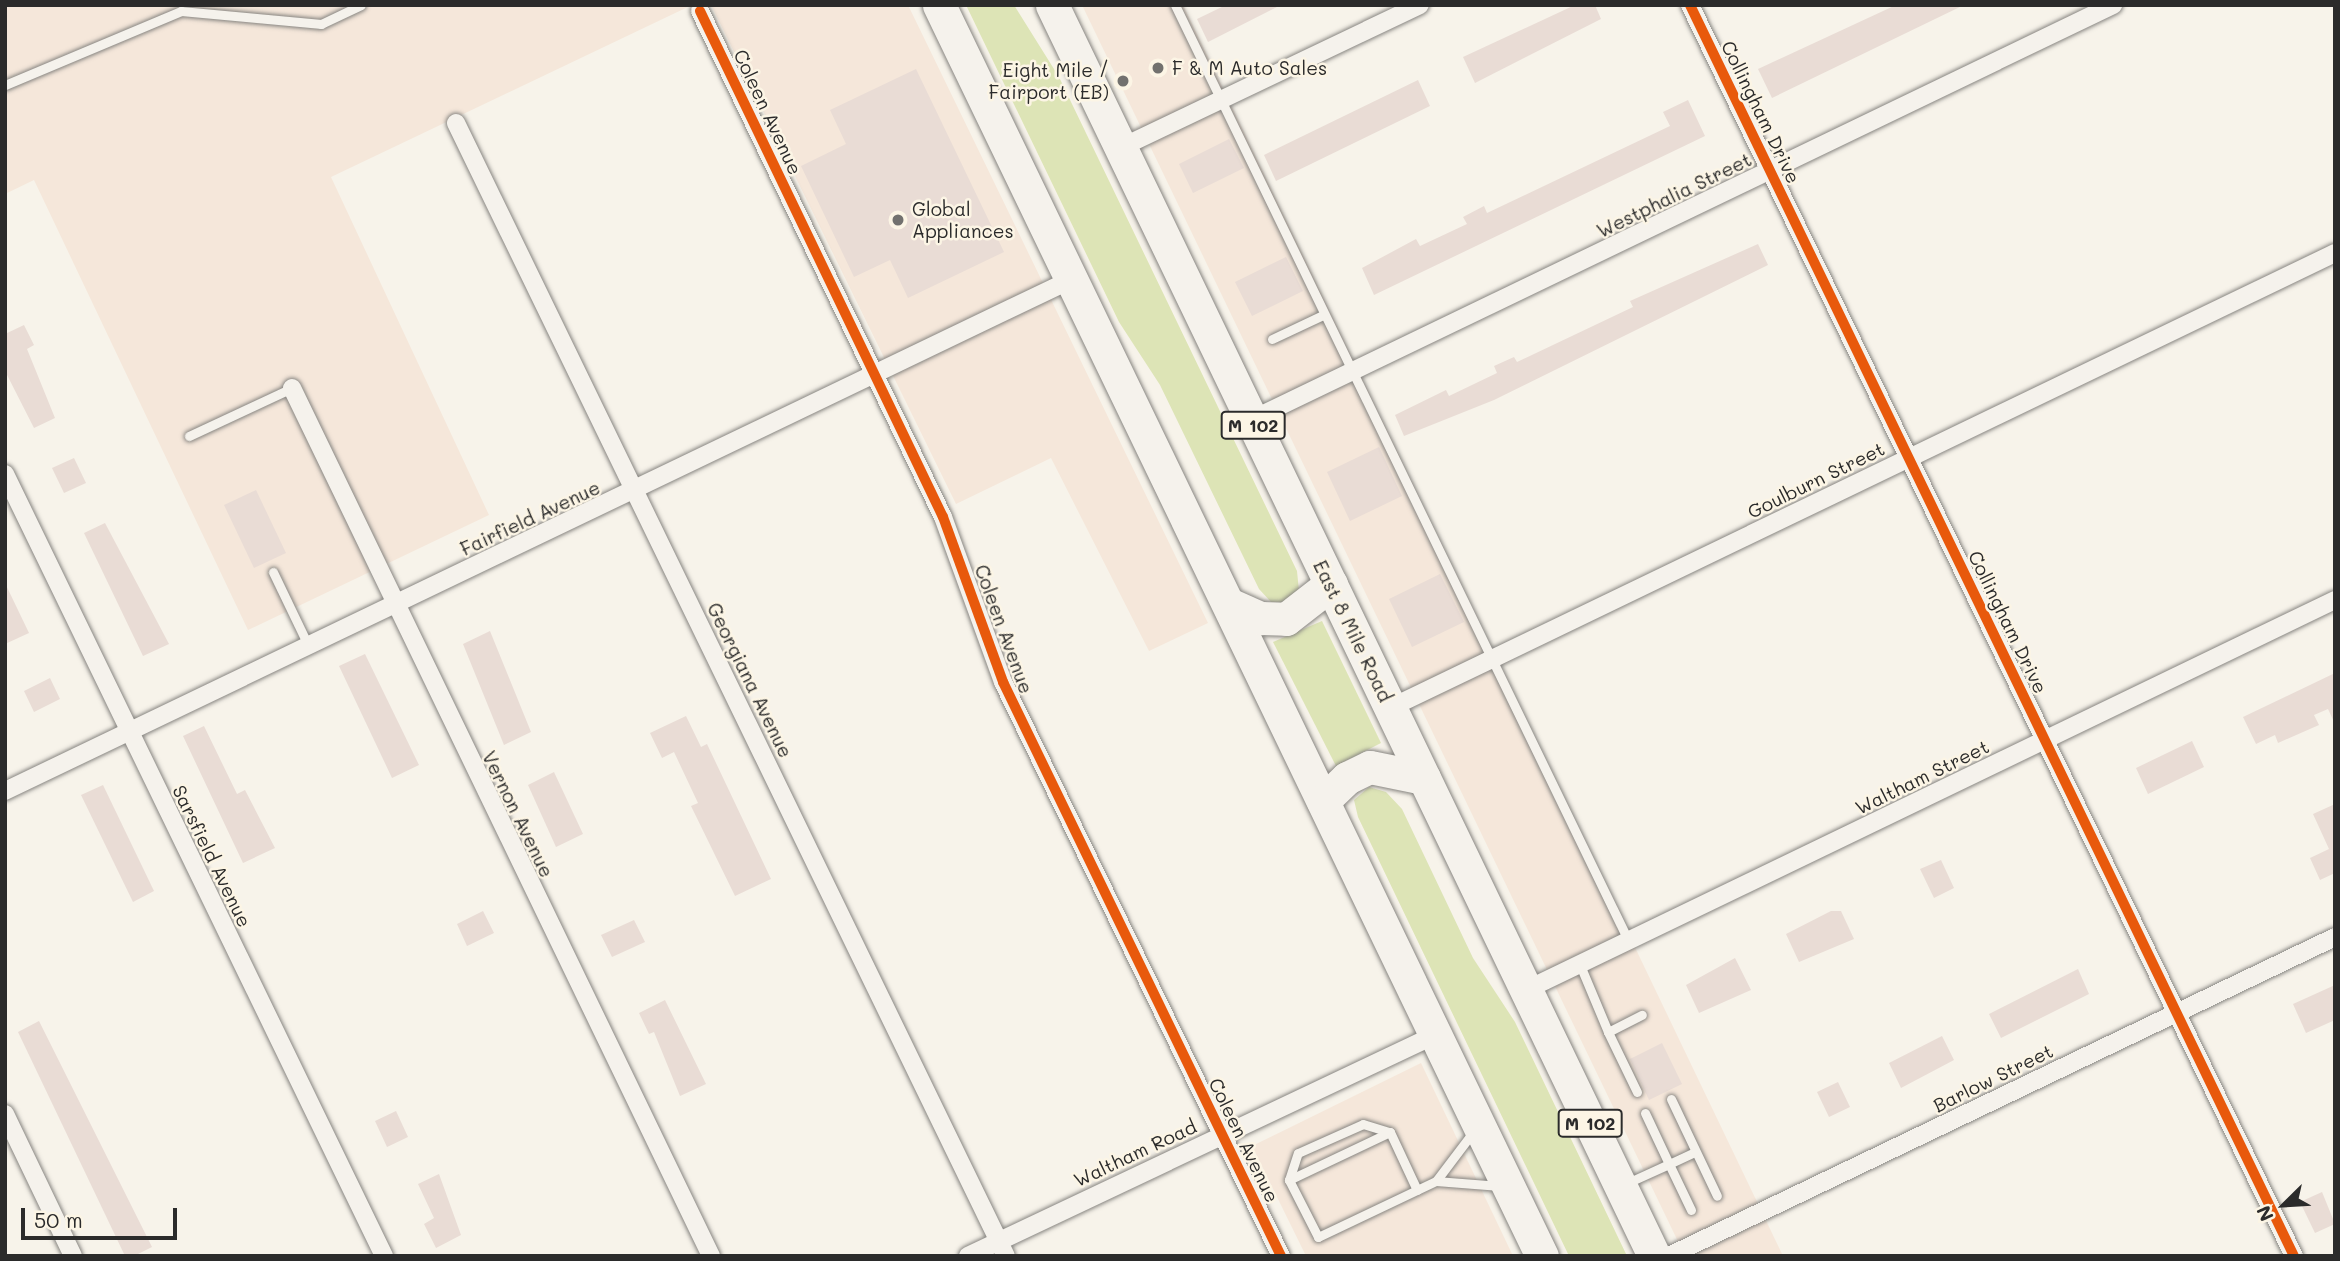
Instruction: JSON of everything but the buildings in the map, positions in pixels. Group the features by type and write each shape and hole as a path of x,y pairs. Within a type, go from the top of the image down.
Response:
{"highway":[{"path":"939,5 1542,1256"},
{"name":"East 8 Mile Road","path":"1052,5 1654,1256"},
{"path":"1229,604 1261,618 1286,619 1331,584"},
{"path":"1323,802 1347,778 1370,767 1424,778"}],"street":[{"path":"1120,148 1420,5"},
{"name":"Collingham Drive","path":"1690,5 2294,1256"},
{"name":"Westphalia Street","path":"1251,420 1770,173 2113,5"},
{"name":"Coleen Avenue","path":"700,11 947,527 1003,682 1281,1256"},
{"name":"Georgiana Avenue","path":"456,123 1002,1248"},
{"name":"Goulburn Street","path":"1390,708 2335,253"},
{"name":"Fairfield Avenue","path":"5,791 1072,279"},
{"name":"Vernon Avenue","path":"292,388 394,606 710,1256"},
{"name":"Sarsfield Avenue","path":"5,474 384,1256"},
{"name":"Waltham Street","path":"1526,990 2335,600"},
{"name":"Barlow Street","path":"1669,1256 2335,937"},
{"name":"Waltham Road","path":"968,1256 1002,1248 1222,1135 1435,1035"},
{"path":"5,1114 73,1256"}],"lane":[{"path":"5,85 181,11 321,24 361,5"},
{"path":"1175,5 1629,942"},
{"path":"1272,340 1323,315"},
{"path":"188,436 292,388"},
{"path":"273,572 309,647"},
{"path":"1580,964 1637,1092"},
{"path":"1608,1032 1642,1015"},
{"path":"1671,1099 1717,1196"},
{"path":"1645,1113 1690,1210"},
{"path":"1417,1190 1391,1132 1363,1124 1298,1153 1289,1180 1318,1237 1436,1181 1479,1126"},
{"path":"1289,1180 1391,1132"},
{"path":"1621,1186 1695,1152"},
{"path":"1436,1181 1508,1186"}],"shaded area":[{"path":"5,5 692,5 331,177 489,515 248,630 34,180 5,194"},
{"path":"711,5 908,5 1208,623 1149,651 1051,458 956,504"},
{"path":"1082,5 1183,5 1783,1256 1685,1256"},
{"path":"1421,1063 1513,1256 1306,1256 1252,1146"}],"green space":[{"path":"966,5 1014,5 1059,77 1297,571 1299,591 1286,603 1271,602 1259,589 1160,385 1119,322"},
{"path":"1322,621 1381,743 1336,766 1273,642"},
{"path":"1369,787 1386,792 1402,809 1473,958 1515,1022 1627,1256 1569,1256 1358,817 1354,800"}],"cycle path":[{"path":"1690,5 2294,1256"},
{"path":"700,11 943,517 1003,682 1281,1256"}],"place":[{"name":"F & M Auto Sales","path":"1158,68"},
{"name":"Eight Mile / Fairport (EB)","path":"1123,81"},
{"name":"Global Appliances","path":"898,220"}]}
